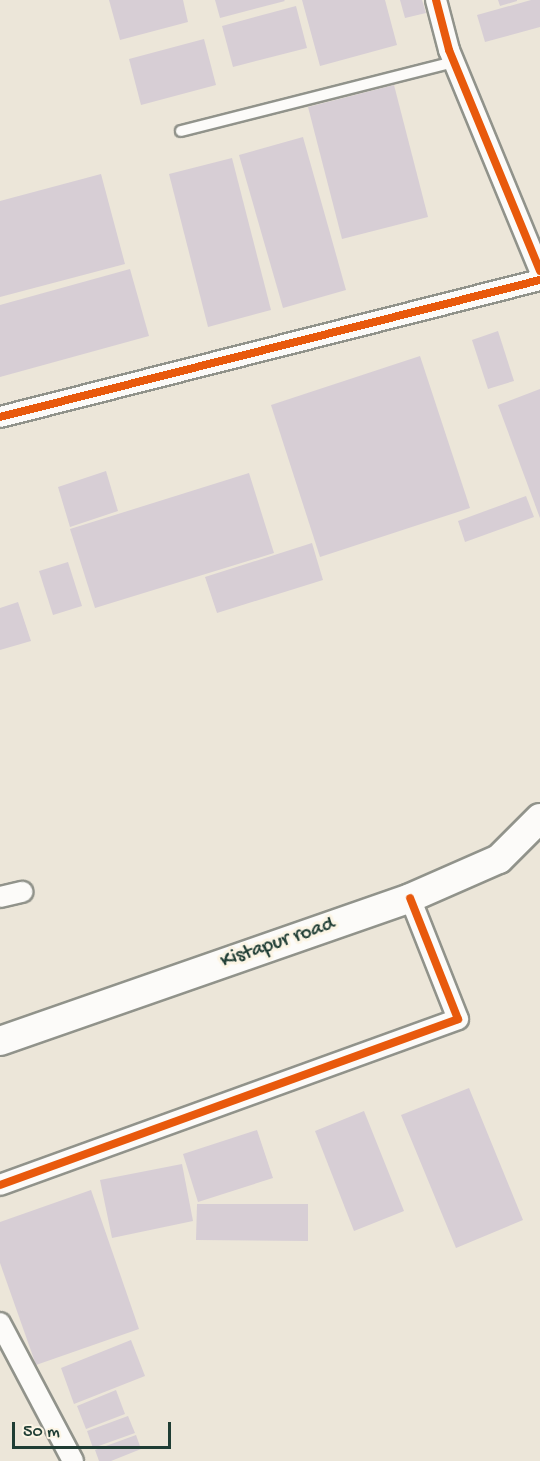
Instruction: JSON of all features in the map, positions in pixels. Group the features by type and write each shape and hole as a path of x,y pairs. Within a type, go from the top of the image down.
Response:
{"main road":[{"name":"Kistapur road","path":"0,1041 410,898 499,859 540,818"}],"street":[{"path":"436,0 454,62 540,271"},
{"path":"0,417 540,280"},
{"path":"0,897 22,892"},
{"path":"0,1185 458,1019 410,898"},
{"path":"0,1323 73,1461"}],"lane":[{"path":"181,130 454,62"}],"building":[{"path":"109,0 183,0 188,22 120,40"},
{"path":"215,0 284,0 285,1 220,18"},
{"path":"302,0 385,0 397,45 320,66"},
{"path":"400,0 422,0 426,13 405,18"},
{"path":"498,0 517,0 517,1 500,6"},
{"path":"531,0 540,0 540,27 485,42 477,15"},
{"path":"296,6 307,48 233,67 222,26"},
{"path":"204,39 216,85 141,105 129,59"},
{"path":"394,85 428,217 342,239 308,107"},
{"path":"303,137 346,290 283,308 239,155"},
{"path":"232,158 271,310 208,327 169,174"},
{"path":"101,174 125,264 0,297 0,201"},
{"path":"130,269 149,336 0,377 0,305"},
{"path":"498,331 514,381 488,389 472,340"},
{"path":"420,356 470,508 320,557 271,405"},
{"path":"540,389 540,518 498,405"},
{"path":"106,471 118,511 70,527 58,487"},
{"path":"249,473 274,553 95,608 70,529"},
{"path":"526,496 534,517 465,542 458,521"},
{"path":"312,543 323,580 217,613 205,577"},
{"path":"68,562 82,606 53,615 39,571"},
{"path":"18,602 31,641 0,650 0,608"},
{"path":"469,1088 523,1220 456,1248 401,1115"},
{"path":"364,1111 404,1211 354,1231 315,1131"},
{"path":"257,1130 273,1178 198,1202 183,1154"},
{"path":"182,1164 193,1221 112,1238 100,1180"},
{"path":"91,1190 139,1329 36,1365 0,1263 0,1222"},
{"path":"197,1204 308,1204 308,1241 196,1240"},
{"path":"131,1340 145,1376 74,1404 61,1368"},
{"path":"116,1390 125,1414 86,1429 77,1406"},
{"path":"128,1416 135,1433 93,1448 87,1431"},
{"path":"136,1435 141,1449 111,1461 99,1461 95,1450"}],"cycle path":[{"path":"436,0 449,50 540,271"},
{"path":"0,417 540,280"},
{"path":"0,1185 458,1019 410,898"}]}
